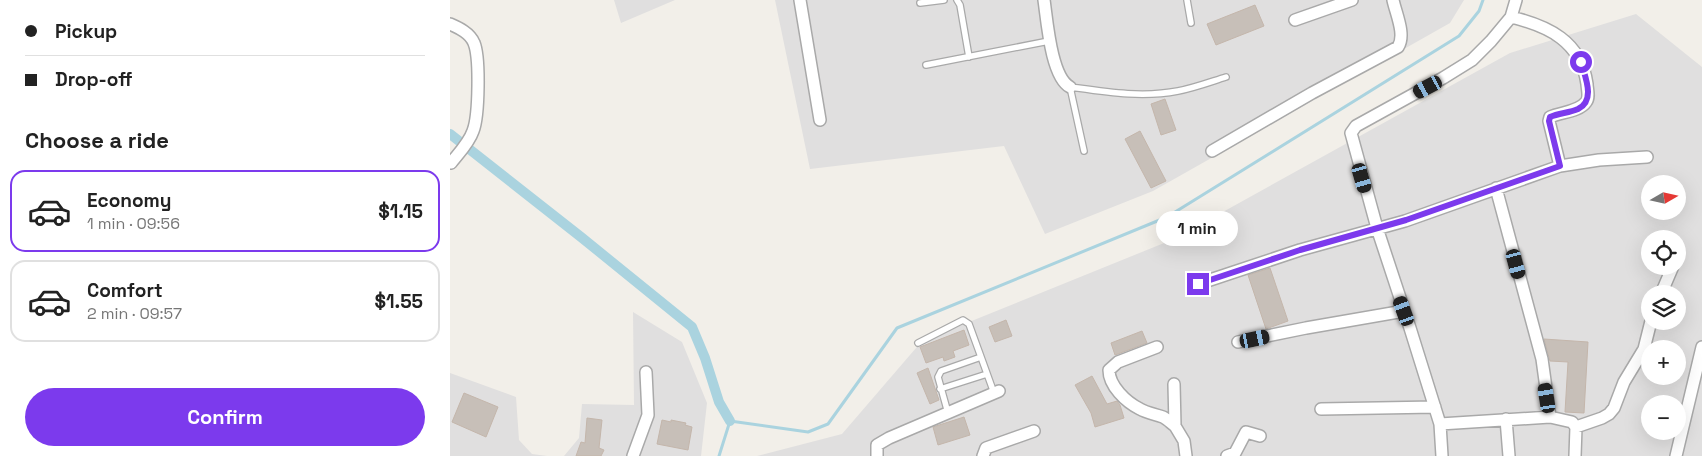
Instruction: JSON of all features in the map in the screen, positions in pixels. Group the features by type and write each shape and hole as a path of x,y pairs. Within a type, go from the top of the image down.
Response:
{"street":[{"path":"800,0 820,120"},
{"path":"1044,0 1050,41 1061,78 1070,87"},
{"path":"1295,20 1352,0"},
{"path":"1212,151 1312,92 1398,47 1401,42 1401,35 1392,0"},
{"path":"1442,456 1440,424 1377,228 1350,133 1356,126 1472,60 1510,18 1516,0"},
{"path":"1510,18 1544,27 1558,35 1570,46 1581,62 1586,78 1588,96 1586,102 1577,109 1550,117 1549,121 1560,166"},
{"path":"450,24 463,30 474,43 478,89 473,134 451,163"},
{"path":"1198,284 1300,250 1406,220 1560,166 1599,160 1647,156"},
{"path":"1496,188 1542,359 1550,417"},
{"path":"1238,342 1404,311"},
{"path":"1576,427 1602,418 1614,408 1624,382 1644,348 1649,330"},
{"path":"1157,347 1118,362 1109,370 1109,375 1119,393 1140,410 1164,417 1175,426 1184,441 1186,456"},
{"path":"1676,456 1702,347"},
{"path":"633,456 648,415 646,372"},
{"path":"1174,384 1175,426"},
{"path":"877,456 877,445 997,392"},
{"path":"1322,409 1435,407"},
{"path":"1440,424 1550,417 1572,422 1576,427 1575,456"},
{"path":"1506,419 1509,456"},
{"path":"984,456 986,448 1034,432"},
{"path":"1227,456 1234,453 1246,432 1260,436"}],"lane":[{"path":"920,3 944,0"},
{"path":"957,0 960,5 969,56"},
{"path":"1187,0 1191,23"},
{"path":"926,65 1050,41"},
{"path":"1084,151 1070,87 1146,95 1178,91 1226,77"},
{"path":"918,344 963,320 966,321 971,327 980,357 997,392"},
{"path":"948,413 940,389 939,373 980,357"},
{"path":"940,389 987,374"}],"shaded area":[{"path":"614,0 675,0 621,23"},
{"path":"775,0 1464,0 1450,23 1153,191 1045,234 1004,146 810,169"},
{"path":"1636,14 1702,67 1702,456 757,456 842,434 922,341 1174,239 1510,53"},
{"path":"633,312 682,342 707,403 701,456 564,456 579,438 582,404 634,405"},
{"path":"450,373 516,397 519,440 532,454 547,456 450,456"}],"building":[{"path":"1255,5 1264,26 1216,45 1207,24"},
{"path":"1165,99 1176,130 1161,135 1151,104"},
{"path":"1140,131 1166,181 1151,188 1125,139"},
{"path":"1270,268 1288,321 1266,329 1248,275"},
{"path":"1006,320 1012,336 995,342 989,327"},
{"path":"964,330 969,345 953,351 955,357 944,361 943,357 926,363 920,347"},
{"path":"1142,331 1147,343 1115,355 1111,343"},
{"path":"1544,339 1588,342 1584,413 1565,412 1568,362 1550,361"},
{"path":"928,368 939,400 930,404 917,373"},
{"path":"1092,376 1107,404 1117,401 1124,418 1095,427 1091,413 1075,385"},
{"path":"464,393 498,407 486,437 452,422"},
{"path":"964,417 970,435 938,445 933,427"},
{"path":"587,418 602,420 599,448 604,450 601,456 576,456 581,442 585,443"},
{"path":"662,420 686,423 685,425 692,427 688,450 657,444"}],"waterway":[{"path":"719,456 730,421 808,432 828,424 897,328 1167,217 1459,36 1479,11 1483,0"},
{"path":"450,134 692,327 705,358 719,402 730,421"}],"route":[{"path":"1198,284 1300,250 1406,220 1560,166 1549,121 1550,117 1577,109 1586,102 1588,96 1586,78 1581,62"}]}
